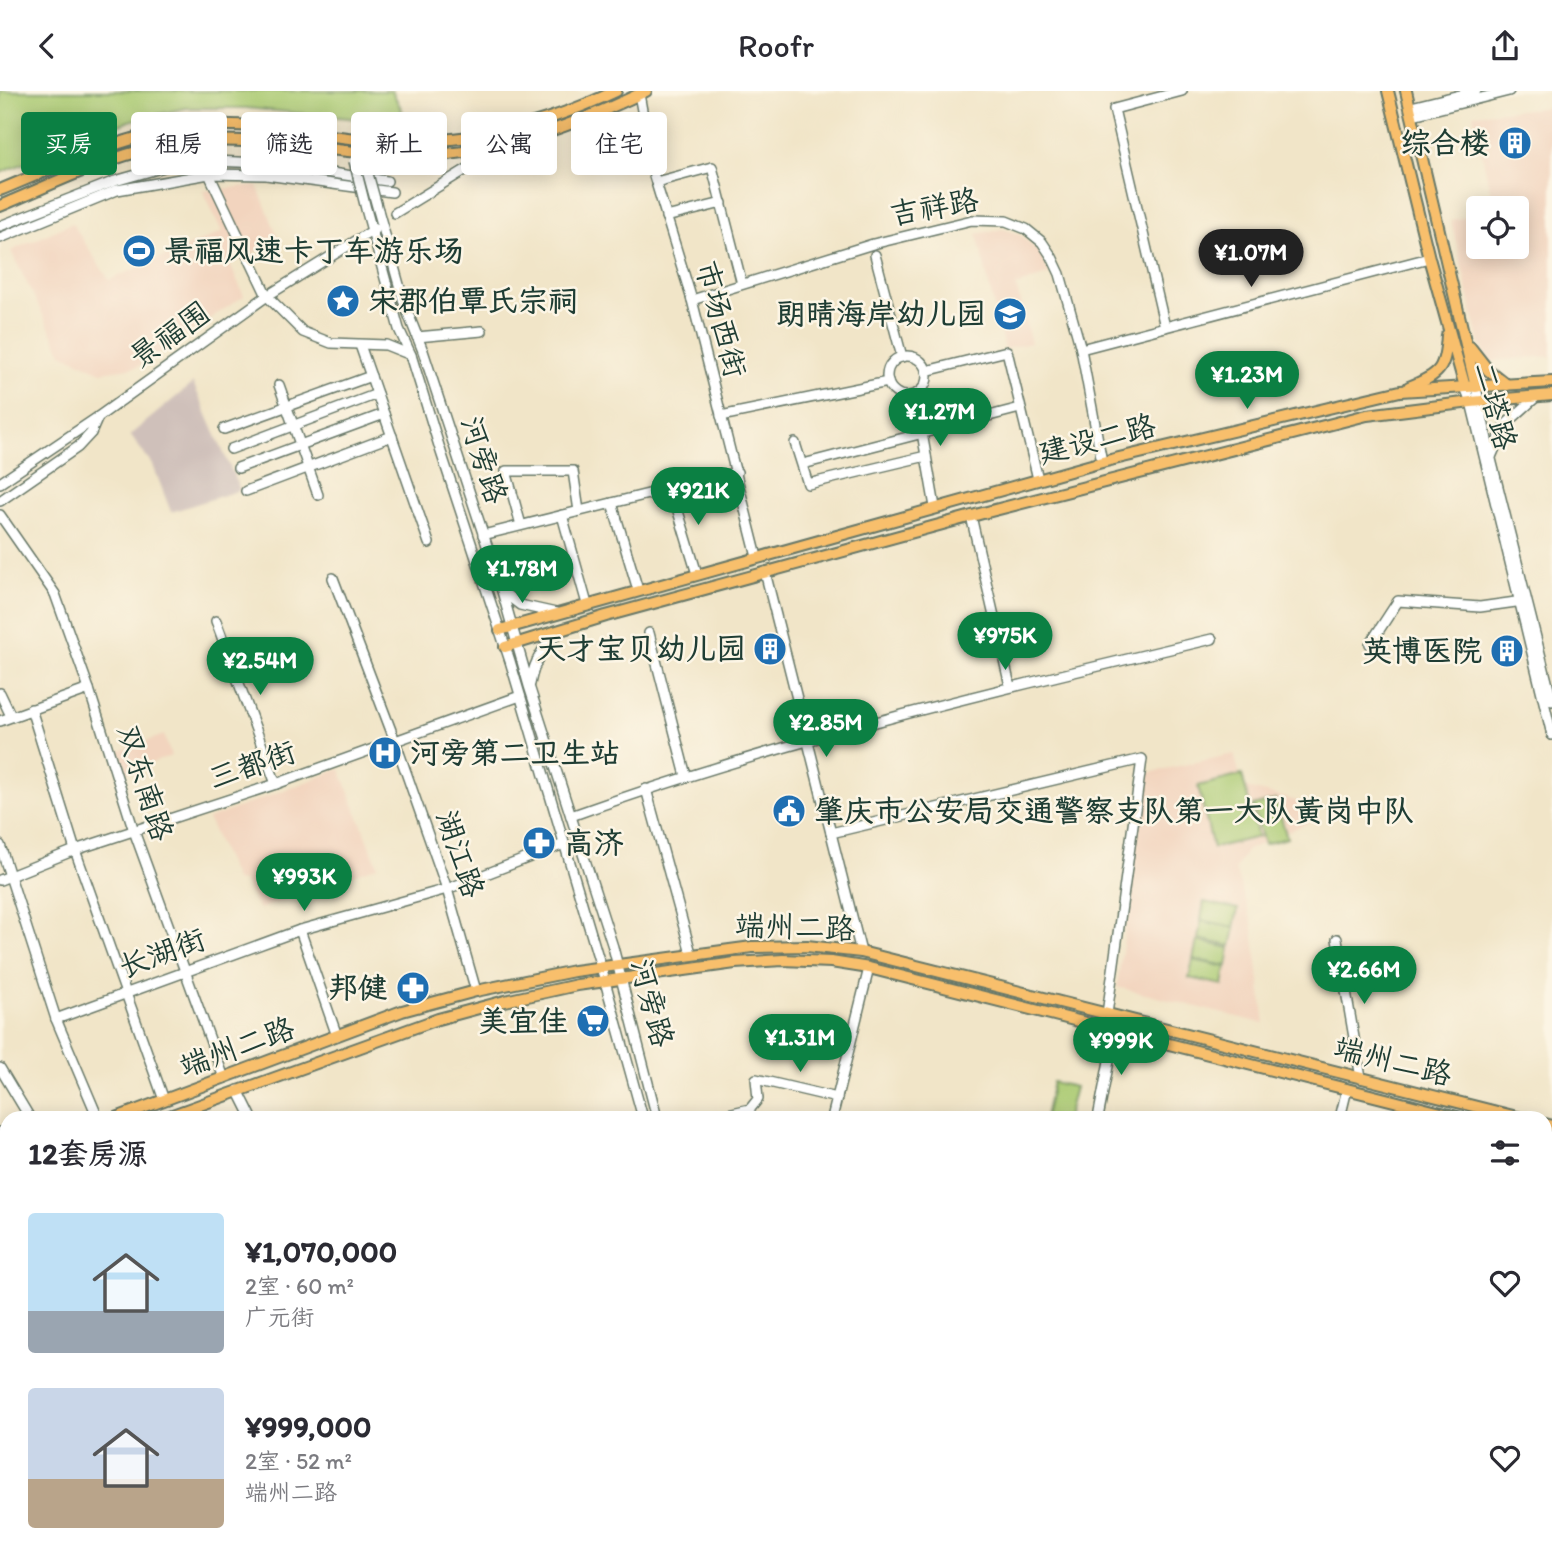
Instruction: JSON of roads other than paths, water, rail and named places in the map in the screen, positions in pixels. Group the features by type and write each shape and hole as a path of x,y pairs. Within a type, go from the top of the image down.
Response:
{"main road":[{"path":"447,141 492,135 551,119 616,91"},
{"name":"二塔路","path":"1388,91 1447,325 1470,387"},
{"name":"二塔路","path":"1406,91 1466,342 1470,387"},
{"path":"557,129 643,93"},
{"path":"0,190 117,143 185,128 237,126 351,138"},
{"path":"0,206 106,162 147,149 180,143 211,140 250,141 351,156"},
{"path":"1400,391 1424,381 1440,369 1445,359 1447,325"},
{"path":"1466,342 1488,370 1508,385"},
{"name":"建设二路","path":"500,630 1038,479 1365,399 1400,391 1552,382"},
{"name":"建设二路","path":"505,646 971,516 1367,415 1475,401 1552,395"},
{"path":"1365,399 1370,410 1367,415"},
{"path":"601,600 606,616"},
{"name":"端州二路","path":"135,1111 402,1011 476,991 574,971 691,953 752,947 807,946 861,952 1361,1078 1476,1111"},
{"path":"665,957 667,974"},
{"name":"端州二路","path":"189,1111 238,1090 438,1019 577,985 735,963 783,960 831,962 869,968 1433,1111"},
{"path":"574,971 577,985"}],"street":[{"path":"1165,327 1114,109 1182,91"},
{"path":"1412,111 1476,91"},
{"path":"1412,111 1509,91"},
{"name":"市场西街","path":"643,93 656,182 692,300 758,557"},
{"path":"0,226 115,181 189,160 262,163 387,181"},
{"path":"656,182 712,167 743,284"},
{"path":"395,213 461,173"},
{"path":"227,174 266,175 392,192"},
{"path":"0,238 117,190 203,175"},
{"path":"209,175 267,296 303,332 331,342 386,345 411,355"},
{"name":"河旁路","path":"361,175 370,230 399,329 411,355 505,646 641,1111"},
{"name":"河旁路","path":"365,175 405,306 502,591 529,686 622,979 655,1111"},
{"path":"54,203 63,225"},
{"path":"666,217 722,203"},
{"name":"吉祥路","path":"692,300 873,244 972,220 1006,221 1026,229 1042,242 1060,274 1081,349 1102,462"},
{"name":"景福围","path":"0,483 98,417 267,296 370,230 382,227"},
{"path":"875,255 902,357"},
{"path":"1081,349 1429,258"},
{"path":"386,345 399,329"},
{"path":"417,337 482,331"},
{"path":"360,345 429,543"},
{"path":"926,370 1007,351 1038,479"},
{"path":"902,357 916,358 926,370 927,381 913,396 907,397 895,392 888,382 888,369 902,357"},
{"path":"224,429 371,376"},
{"path":"721,416 888,382"},
{"path":"279,385 318,495"},
{"path":"1470,387 1475,401"},
{"path":"232,449 377,394"},
{"path":"913,396 935,507"},
{"path":"1491,459 1505,425 1537,396"},
{"name":"二塔路","path":"1475,401 1491,459 1552,735"},
{"name":"二塔路","path":"1475,401 1523,601 1552,701"},
{"path":"803,464 1020,408"},
{"path":"238,468 384,414"},
{"path":"0,501 78,447 91,433 98,417"},
{"path":"246,491 392,436"},
{"path":"795,443 808,484 926,456"},
{"path":"521,526 506,471 573,471 579,511"},
{"path":"484,535 737,472"},
{"path":"671,488 697,574"},
{"path":"612,503 638,590"},
{"name":"双东南路","path":"0,515 55,594 89,689 134,831 224,1078"},
{"path":"562,515 587,604"},
{"path":"971,516 1010,686"},
{"path":"765,572 861,952"},
{"name":"湖江路","path":"332,578 395,741 447,889 476,991"},
{"path":"502,591 520,605 556,613"},
{"path":"1370,644 1398,601 1480,607 1523,601"},
{"path":"216,621 276,784"},
{"path":"529,686 538,656 552,638 565,629"},
{"path":"649,633 686,776"},
{"path":"571,816 646,789 806,739 1010,686 1212,639"},
{"path":"0,721 89,689"},
{"path":"0,693 10,716"},
{"name":"三都街","path":"5,878 75,850 276,784 520,696"},
{"path":"31,709 75,850 164,1100"},
{"path":"831,833 1142,759 1107,1014"},
{"path":"646,789 691,953"},
{"name":"长湖街","path":"57,1019 300,930 447,889 564,844"},
{"path":"0,845 5,878 57,1019 96,1111"},
{"path":"300,930 337,1036"},
{"path":"1337,939 1361,1078"},
{"path":"834,1111 869,968"},
{"path":"1099,1111 1115,1030"},
{"path":"0,1068 26,1111"},
{"path":"743,1111 755,1104 759,1093 756,1079 837,1098"},
{"path":"0,1092 12,1087"},
{"path":"1342,1111 1347,1089"},
{"path":"238,1090 248,1111"}],"place":[{"name":"综合楼","path":"1515,143"},
{"name":"景福风速卡丁车游乐场","path":"139,251"},
{"name":"宋郡伯覃氏宗祠","path":"343,301"},
{"name":"朗晴海岸幼儿园","path":"1010,314"},
{"name":"天才宝贝幼儿园","path":"770,649"},
{"name":"英博医院","path":"1507,651"},
{"name":"河旁第二卫生站","path":"385,753"},
{"name":"肇庆市公安局交通警察支队第一大队黄岗中队","path":"789,811"},
{"name":"高济","path":"539,843"},
{"name":"邦健","path":"413,988"},
{"name":"美宜佳","path":"593,1021"}]}
